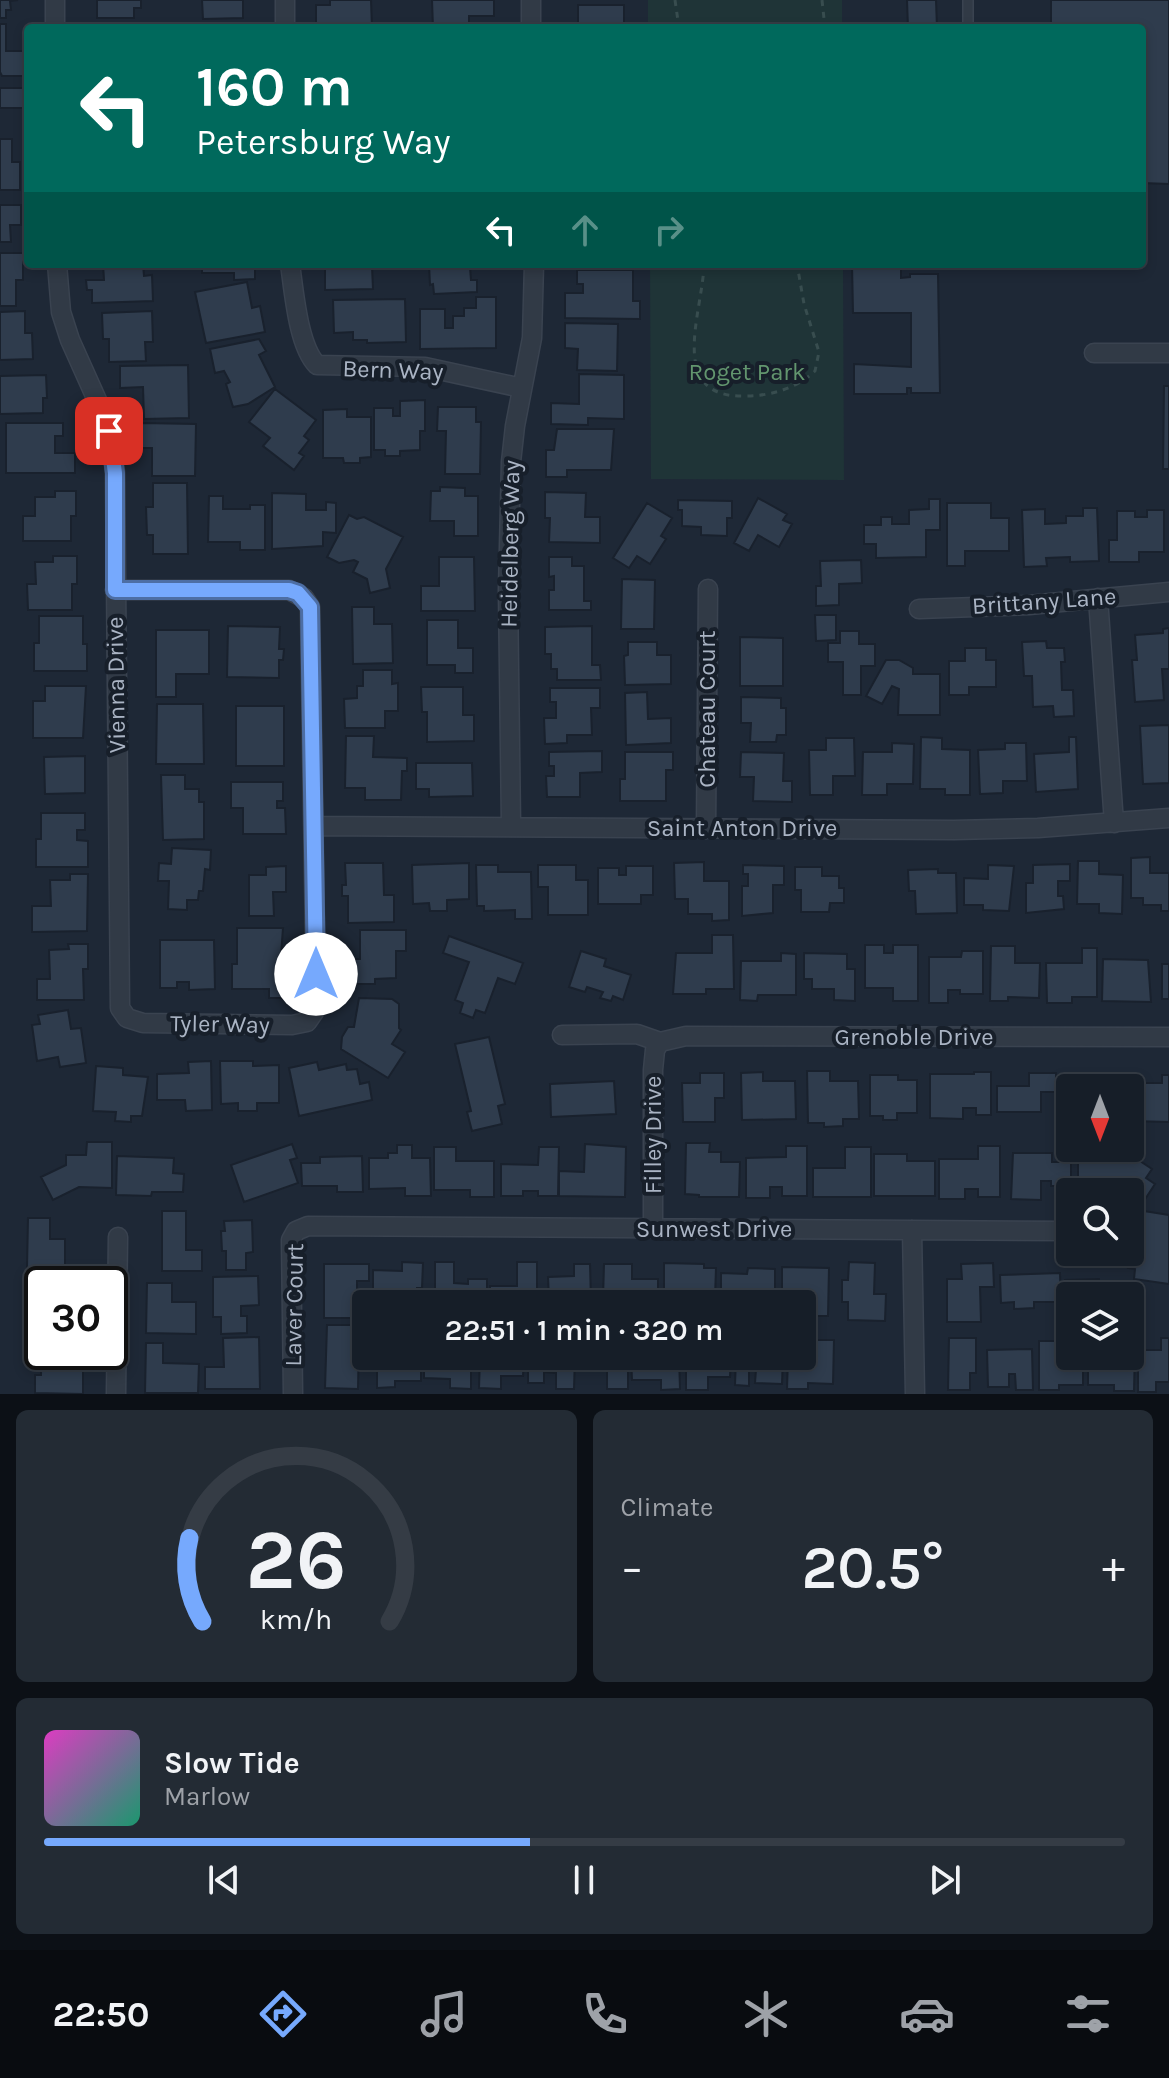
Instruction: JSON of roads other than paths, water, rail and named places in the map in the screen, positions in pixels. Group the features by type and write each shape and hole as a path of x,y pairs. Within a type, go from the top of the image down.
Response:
{"street":[{"path":"55,0 55,24"},
{"path":"285,0 285,24"},
{"path":"531,0 531,24"},
{"name":"Vienna Drive","path":"57,268 58,298 65,326 105,418 115,473 119,1001 127,1018"},
{"name":"Bern Way","path":"291,268 302,331 312,359 324,367 425,367 522,388"},
{"name":"Heidelberg Way","path":"511,826 510,480 515,426 532,338 534,268"},
{"path":"1094,353 1169,353"},
{"name":"Chateau Court","path":"706,829 708,589"},
{"path":"115,590 289,590 304,598 312,613 315,826"},
{"name":"Brittany Lane","path":"919,609 1029,605 1169,592"},
{"path":"1098,598 1114,823"},
{"name":"Saint Anton Drive","path":"315,826 954,830 1169,818"},
{"name":"Tyler Way","path":"127,1018 152,1024 292,1025 312,1018 316,1003 315,826"},
{"path":"562,1035 637,1034 660,1042"},
{"name":"Grenoble Drive","path":"660,1042 686,1036 1169,1037"},
{"name":"Filley Drive","path":"653,1228 653,1070 655,1050 660,1042"},
{"name":"Laver Court","path":"293,1394 291,1240 296,1231 308,1226 358,1227"},
{"name":"Sunwest Drive","path":"358,1227 1056,1231"},
{"path":"912,1230 915,1394"},
{"path":"116,1394 118,1237"}],"lane":[{"path":"968,0 968,24"}],"park label":[{"name":"Roget Park","path":"747,372"}]}
